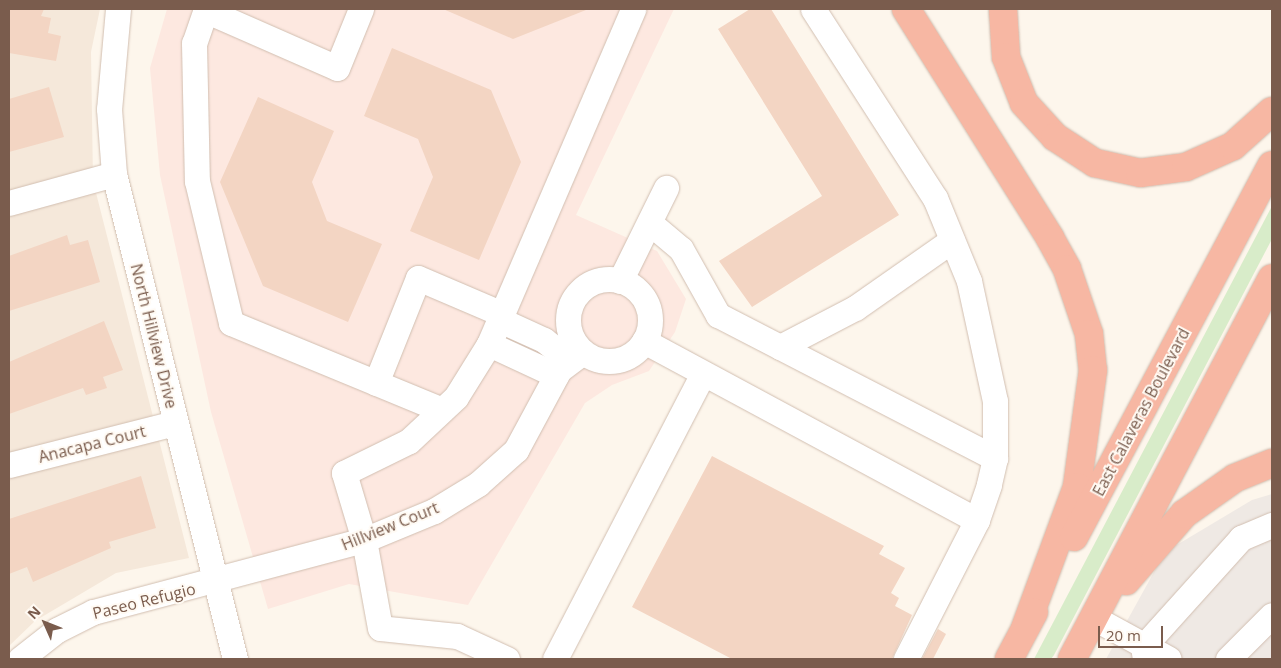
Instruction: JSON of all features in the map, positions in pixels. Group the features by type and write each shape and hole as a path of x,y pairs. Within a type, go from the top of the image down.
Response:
{"highway":[{"path":"906,9 1054,245 1080,303 1089,334 1093,370 1081,468 1025,628"},
{"path":"1003,9 1006,57 1024,103 1055,137 1095,163 1140,173 1186,167 1234,146 1272,112"},
{"name":"East Calaveras Boulevard","path":"1010,659 1272,166"},
{"path":"1072,659 1272,278"},
{"path":"1094,618 1184,514 1235,478 1272,463"}],"street":[{"name":"North Hillview Drive","path":"118,9 110,109 114,174 175,423 220,582 236,659"},
{"path":"361,9 337,68 206,9 194,44 197,181 231,323 442,410"},
{"path":"506,659 457,636 380,628 364,540 344,473 409,441 456,397 489,344 633,9"},
{"path":"813,9 935,198 969,281 995,401 994,458 977,520 906,659"},
{"path":"9,203 114,174"},
{"path":"620,281 666,188"},
{"path":"650,223 681,249 718,314 994,458"},
{"path":"780,347 855,308 952,240"},
{"path":"376,383 418,278 501,317 544,340 570,363"},
{"path":"489,344 570,363 609,361 628,355 644,341 649,328 645,302 638,291 620,281 590,284 572,302 568,329 570,363"},
{"path":"644,341 977,520"},
{"name":"Hillview Court","path":"220,582 364,540 434,511 478,484 516,450 570,363"},
{"path":"555,659 703,374"},
{"name":"Anacapa Court","path":"9,465 175,423"},
{"path":"1144,653 1241,538 1272,525"},
{"name":"Paseo Refugio","path":"20,659 57,630 93,612 220,582"},
{"path":"1094,618 1144,653 1169,659"},
{"path":"1228,659 1267,622"}],"shaded area":[{"path":"9,9 100,9 91,52 93,181 189,558 116,573 35,621 9,646"},
{"path":"167,9 674,9 576,215 657,251 686,299 675,332 649,371 612,385 585,403 468,605 349,584 268,609 211,412 160,175 150,68"},
{"path":"1272,494 1272,659 1106,659 1165,552 1252,500"}],"green space":[{"path":"1272,206 1272,239 1054,655 1051,659 1034,659"}],"building":[{"path":"9,9 44,9 41,16 51,18 48,33 61,36 56,61 9,53"},
{"path":"443,9 586,9 586,10 513,39"},
{"path":"750,9 771,9 899,215 752,307 719,261 822,196 718,29"},
{"path":"392,48 491,90 521,162 479,260 410,231 433,177 418,139 364,116"},
{"path":"49,87 64,137 9,152 9,99"},
{"path":"258,97 334,131 312,182 327,221 382,244 348,322 263,286 220,182"},
{"path":"67,235 70,245 88,240 100,282 9,311 9,256"},
{"path":"104,321 123,370 103,377 107,388 86,395 83,388 9,414 9,362"},
{"path":"712,456 884,546 879,554 905,568 891,593 899,598 895,606 912,615 892,659 732,659 632,607"},
{"path":"141,476 156,528 109,542 111,548 33,582 27,567 9,574 9,519"},
{"path":"938,629 946,634 933,659 922,659"}]}
